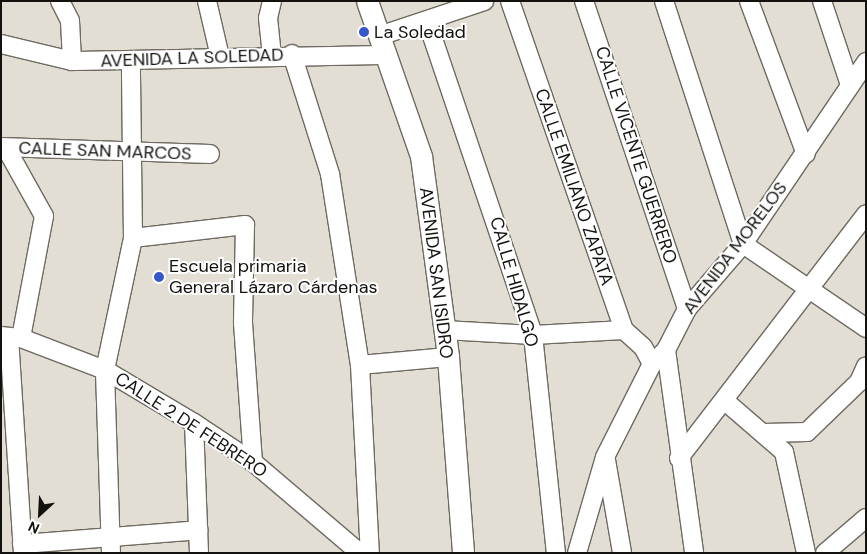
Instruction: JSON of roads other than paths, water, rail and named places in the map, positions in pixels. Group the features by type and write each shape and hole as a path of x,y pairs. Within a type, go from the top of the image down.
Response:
{"main road":[{"name":"AVENIDA SAN ISIDRO","path":"367,1 421,156 448,357 463,553"}],"street":[{"path":"60,1 70,21 72,61"},
{"path":"206,1 220,57"},
{"path":"272,1 268,18 272,55"},
{"name":"AVENIDA LA SOLEDAD","path":"1,44 72,61 131,62 292,54 382,45 427,21 484,1"},
{"name":"CALLE EMILIANO ZAPATA","path":"510,1 624,330 643,347 652,364"},
{"name":"CALLE VICENTE GUERRERO","path":"584,1 687,309"},
{"path":"664,1 743,244 809,291 866,328"},
{"path":"749,1 806,154"},
{"path":"822,1 850,85"},
{"name":"CALLE HIDALGO","path":"427,21 534,335 556,553"},
{"path":"292,54 330,174 360,365 370,553"},
{"path":"110,544 105,370 133,238 130,154 131,62"},
{"name":"AVENIDA MORELOS","path":"578,553 605,457 652,364 666,350 687,309 743,244 806,154 866,62"},
{"path":"4,147 44,216 10,337 22,548 110,544 198,530"},
{"name":"CALLE SAN MARCOS","path":"4,147 130,154 210,154"},
{"path":"679,458 726,401 866,214"},
{"path":"133,238 245,225 243,323 253,462"},
{"path":"444,330 534,335 624,330"},
{"name":"CALLE 2 DE FEBRERO","path":"10,337 105,370 194,423 253,462 360,553"},
{"path":"666,350 679,458 694,553"},
{"path":"360,365 448,357"},
{"path":"764,433 807,432 863,380"},
{"path":"726,401 784,452 806,553"},
{"path":"194,423 199,553"},
{"path":"605,457 622,553"},
{"path":"825,553 866,518"}],"place":[{"name":"La Soledad","path":"364,32"},
{"name":"Escuela primaria General Lázaro Cárdenas","path":"159,277"}]}
